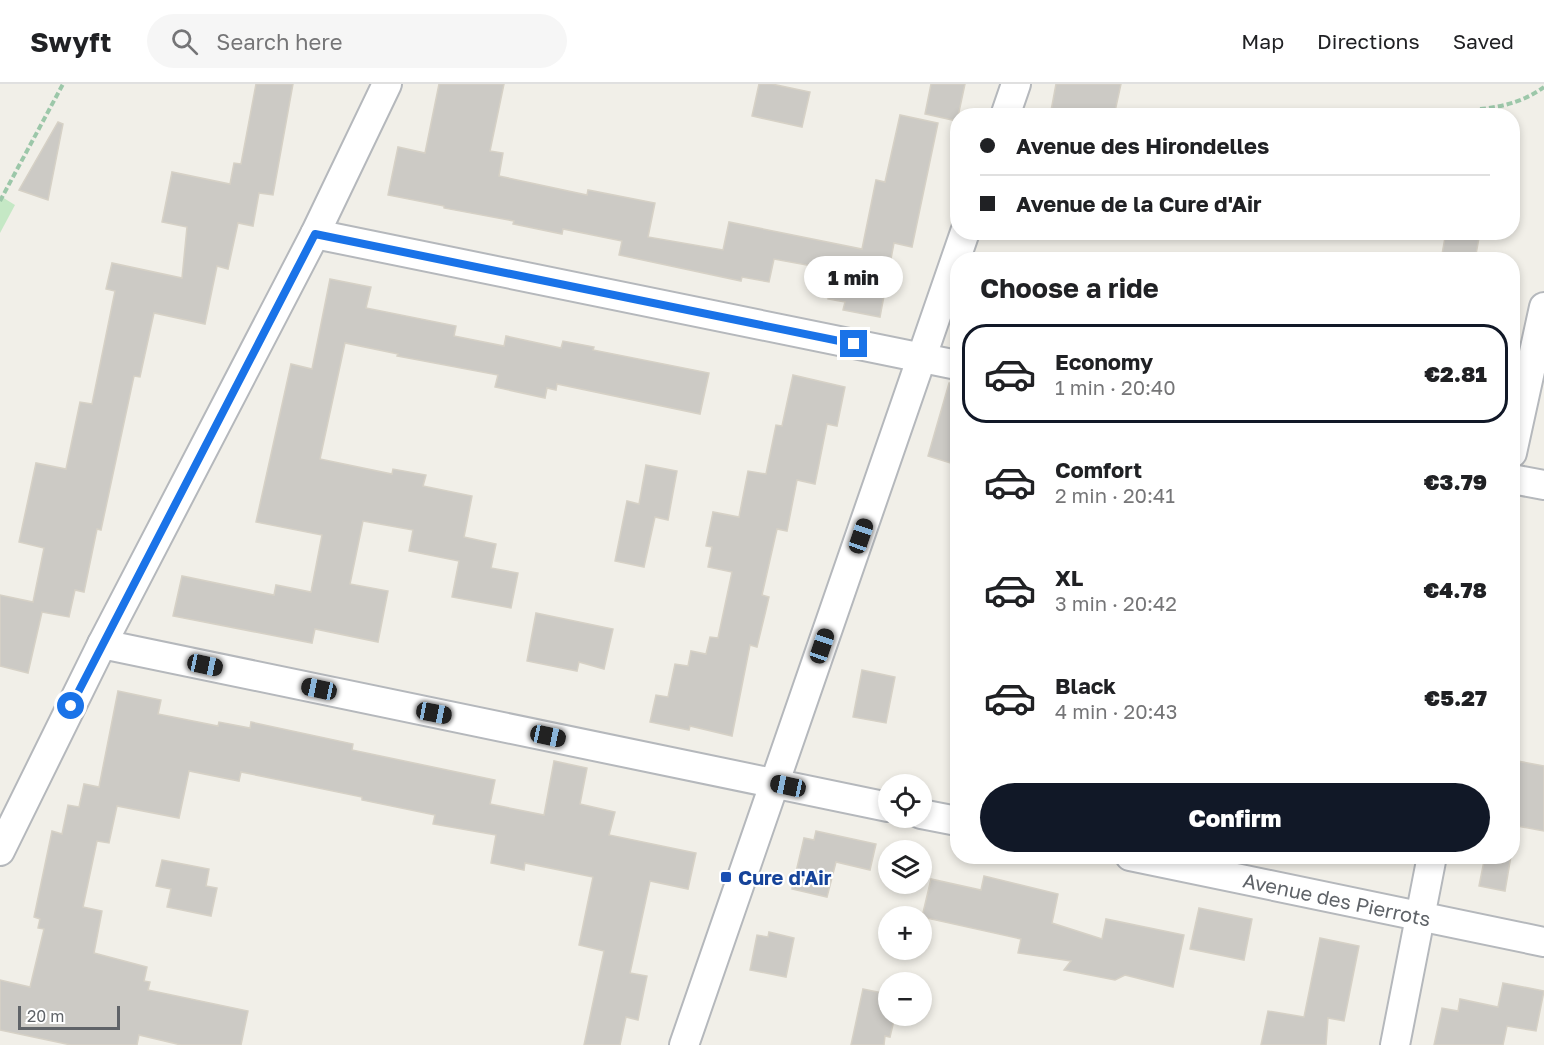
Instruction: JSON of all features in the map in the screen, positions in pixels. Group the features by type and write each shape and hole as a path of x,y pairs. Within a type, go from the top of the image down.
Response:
{"street":[{"path":"0,851 102,644 315,234 387,84"},
{"path":"1008,108 1016,84"},
{"path":"315,234 950,364"},
{"path":"684,1045 950,277"},
{"path":"1520,416 1544,307"},
{"path":"1520,480 1544,485"},
{"path":"102,644 878,805"},
{"path":"932,816 950,820"},
{"name":"Avenue des Pierrots","path":"1169,864 1544,942"},
{"path":"1395,1045 1430,864"}],"path":[{"path":"0,201 63,84"},
{"path":"1490,108 1500,107 1534,95 1544,87"}],"green space":[{"path":"2,197 15,205 0,233 0,201"}],"building":[{"path":"256,84 293,84 273,195 259,193 253,226 238,223 228,269 217,266 205,324 154,313 140,377 134,376 101,530 97,529 84,592 75,590 69,617 42,612 28,673 0,666 0,595 33,602 44,548 19,542 36,463 66,469 80,402 92,404 115,291 106,289 112,263 182,278 187,227 162,222 172,172 230,184 234,163 241,164"},
{"path":"439,84 504,84 490,151 503,153 499,176 587,195 588,190 655,203 648,237 723,250 729,222 862,249 876,180 885,182 900,115 938,123 912,247 894,243 880,317 843,310 845,302 828,299 834,270 774,259 769,282 742,277 741,281 619,255 622,241 563,229 562,234 513,224 514,221 388,195 398,147 425,153"},
{"path":"759,84 772,84 810,92 802,127 752,116"},
{"path":"931,84 965,84 960,108 950,108 950,119 925,114"},
{"path":"1056,84 1121,84 1116,108 1052,108"},
{"path":"58,122 63,124 48,200 19,190"},
{"path":"1445,240 1479,240 1476,252 1442,252"},
{"path":"330,279 371,287 366,308 456,326 454,336 504,346 506,336 561,348 563,341 594,347 593,350 709,373 700,414 557,384 556,390 547,388 545,398 495,387 498,375 397,356 398,354 345,343 320,459 392,474 393,469 426,475 423,486 472,496 464,537 496,544 491,568 518,573 511,608 452,597 459,561 409,551 413,530 363,521 350,584 388,591 378,642 315,629 312,643 173,616 182,576 274,595 276,585 311,592 322,535 256,522 291,364 312,369"},
{"path":"793,375 845,387 837,426 827,424 815,484 797,480 787,531 777,529 762,595 769,597 757,647 750,645 732,736 690,726 689,730 650,722 656,695 668,697 675,664 688,666 691,651 706,654 710,637 718,638 732,572 708,567 712,547 706,546 713,512 739,517 748,471 766,474 776,425 782,426"},
{"path":"949,383 950,383 950,463 928,456"},
{"path":"646,465 677,471 668,520 655,517 644,567 615,561 627,501 639,504"},
{"path":"536,613 613,629 604,669 579,662 577,671 527,661"},
{"path":"862,670 895,677 886,723 853,717"},
{"path":"118,691 161,700 158,714 218,726 219,722 250,728 251,722 353,744 352,750 495,780 490,804 544,815 554,761 587,768 580,804 615,812 609,835 696,853 688,889 650,881 630,973 647,976 638,1020 626,1017 620,1045 584,1045 604,951 579,945 593,877 525,863 524,870 491,863 496,835 433,824 435,815 241,772 239,781 189,771 179,818 117,806 109,843 97,841 83,907 102,911 94,953 147,967 144,981 150,982 148,990 248,1011 241,1045 181,1045 139,1035 137,1045 71,1045 0,1030 0,980 30,987 44,929 38,928 40,919 34,917 52,831 62,834 68,805 79,807 84,784 99,787"},
{"path":"1520,762 1544,766 1544,831 1520,826"},
{"path":"816,831 876,844 870,870 836,862 827,897 792,889 804,838 814,840"},
{"path":"162,860 209,869 206,886 217,888 211,916 167,907 171,889 156,886"},
{"path":"1483,864 1510,864 1505,891 1479,886"},
{"path":"984,876 1058,894 1052,923 1102,939 1106,919 1184,935 1173,987 1125,975 1115,980 1064,970 1071,961 1018,953 1021,939 932,919 932,906 925,906 927,894 932,894 932,879 981,890"},
{"path":"1199,908 1252,919 1244,960 1190,949"},
{"path":"769,932 794,938 786,977 750,970 757,935 768,937"},
{"path":"1320,938 1359,946 1344,1021 1328,1018 1326,1045 1261,1045 1268,1011 1304,1017"},
{"path":"1503,983 1544,991 1536,1031 1507,1026 1503,1045 1434,1045 1442,1008 1458,1011 1460,999 1498,1007"},
{"path":"863,989 878,992 878,1026 893,1026 890,1037 885,1036 884,1045 851,1045"}],"place":[{"name":"Cure d'Air","path":"726,877"}],"route":[{"path":"71,706 315,234 854,344"}]}
